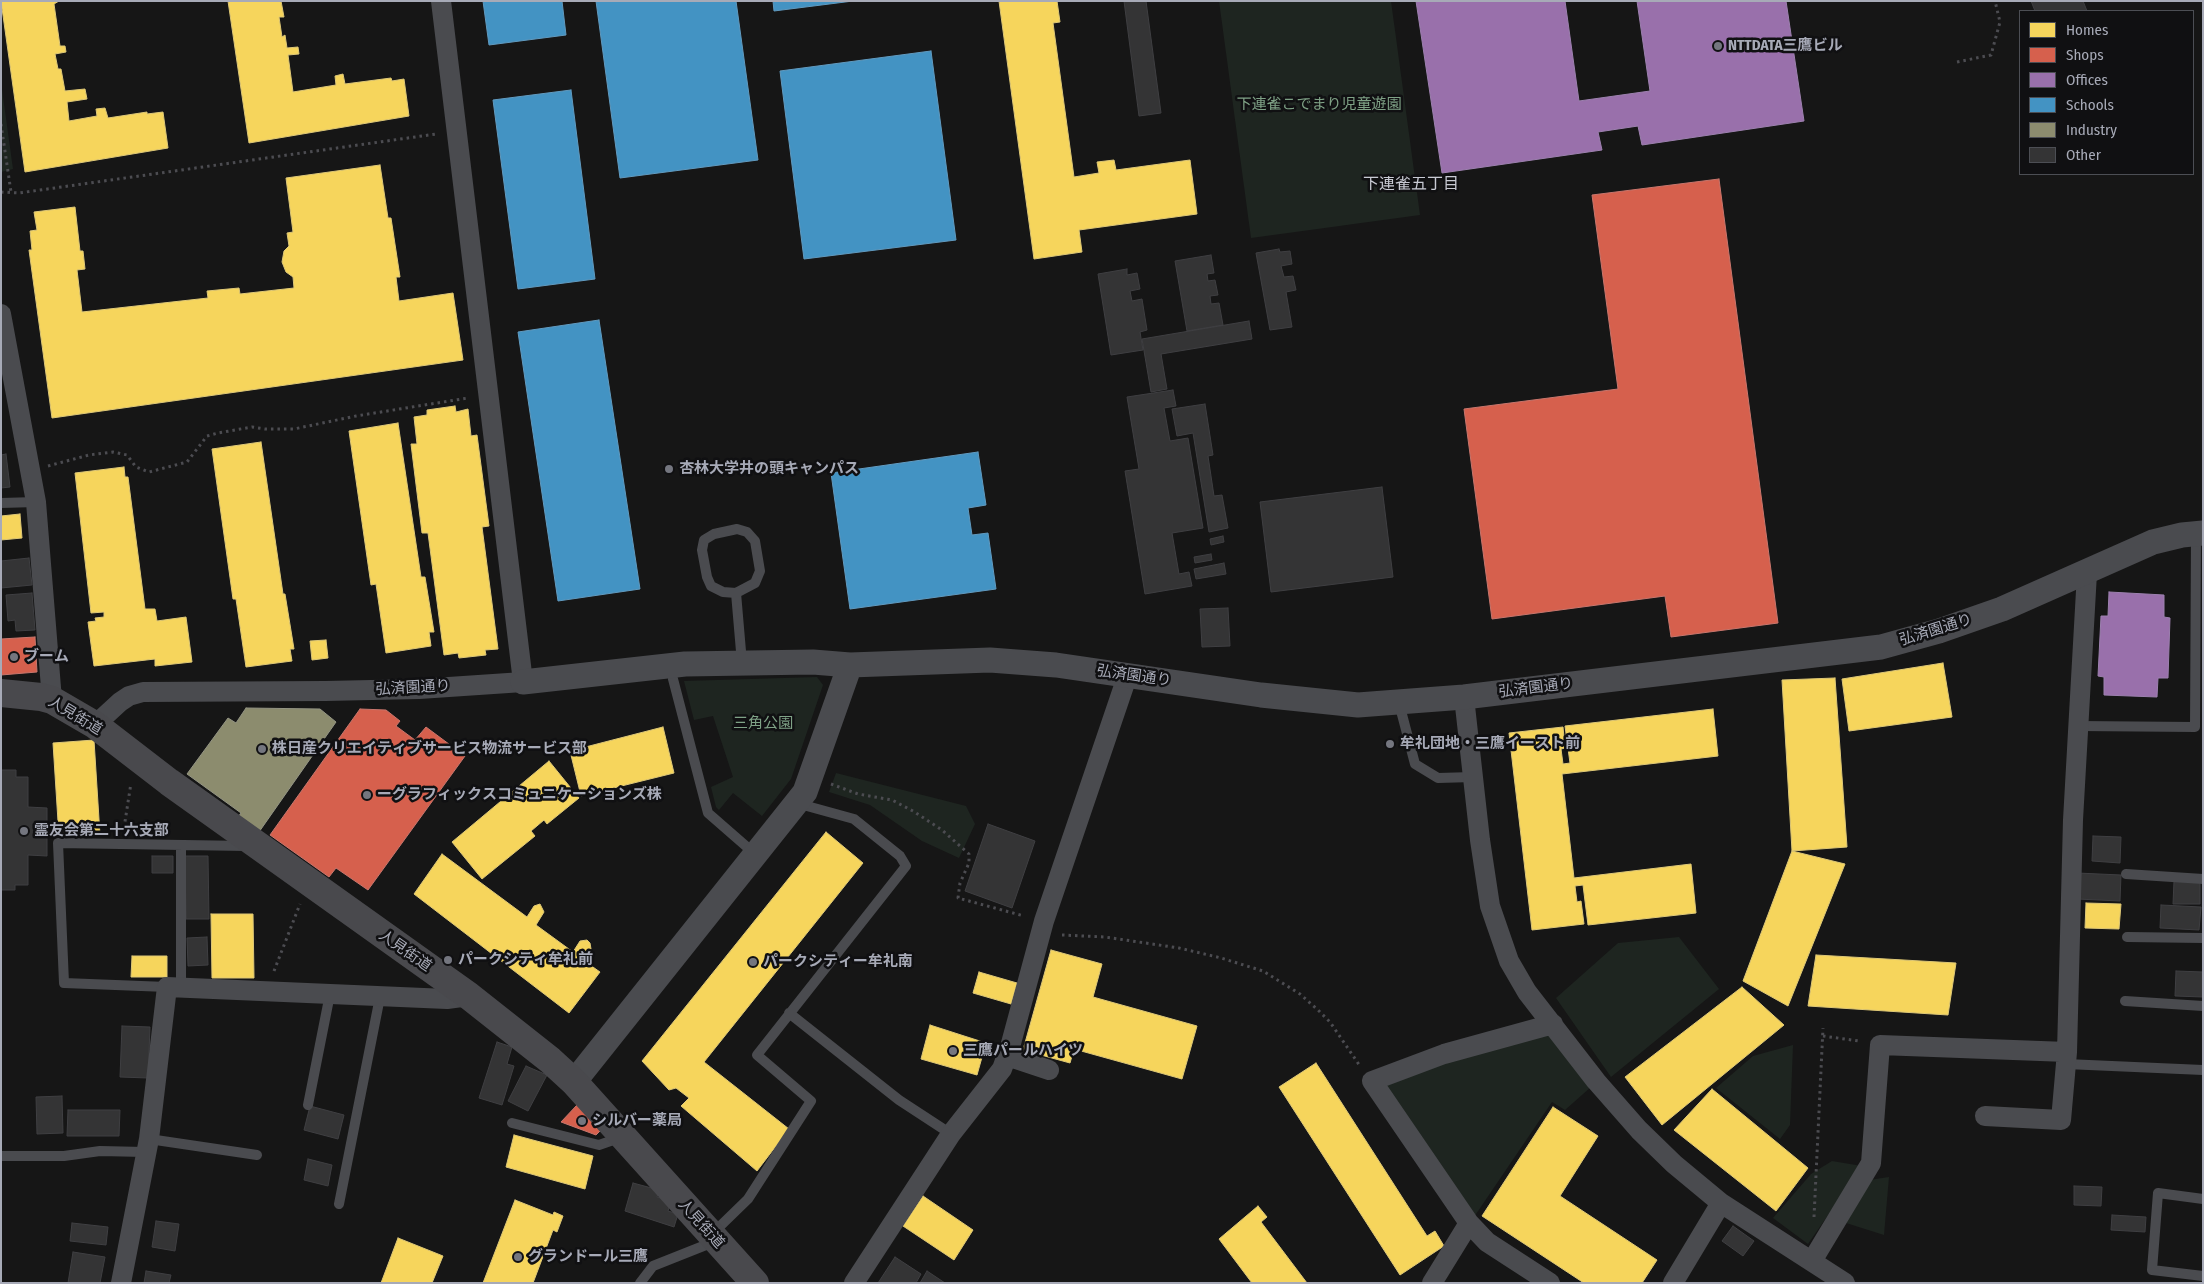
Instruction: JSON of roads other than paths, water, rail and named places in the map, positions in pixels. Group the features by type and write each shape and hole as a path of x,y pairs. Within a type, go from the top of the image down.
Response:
{"main road":[{"name":"人見街道","path":"1,693 41,696 52,700 95,726 257,846 469,996 550,1060 574,1082 755,1283"}],"street":[{"path":"441,1 523,682"},
{"path":"1,314 36,502 52,700"},
{"name":"弘済園通り","path":"95,726 120,702 129,696 143,692 419,689 523,682 685,664 813,662 850,665 990,660 1056,665 1128,674 1261,695 1332,703 1358,705 1464,698 1881,647 1939,632 2002,610 2153,542 2199,533"},
{"path":"1985,1116 2061,1120 2066,1058 2073,820 2087,573"},
{"path":"574,1082 805,792 850,665"},
{"path":"854,1283 951,1134 1002,1069 1042,930 1128,674"},
{"path":"1464,698 1490,906 1509,961 1527,992 1596,1081 1639,1130 1674,1164 1720,1203 1845,1283"},
{"path":"120,1283 147,1146 174,987 447,1000 469,996"},
{"path":"1550,1283 1487,1242 1469,1223 1372,1080 1444,1054 1553,1024"},
{"path":"1812,1261 1871,1163 1880,1044 2066,1058"},
{"path":"1007,1056 1049,1070"},
{"path":"1673,1283 1720,1203"},
{"path":"1432,1283 1469,1223"}],"lane":[{"path":"1,503 36,502"},
{"path":"737,529 747,532 755,541 759,554 760,571 755,583 736,594 723,592 711,586 702,550 704,540 725,530 737,529"},
{"path":"2078,726 2195,727 2199,533"},
{"path":"736,594 742,664"},
{"path":"673,679 708,813 755,854"},
{"path":"1399,703 1415,764 1438,778 1473,777"},
{"path":"640,1283 653,1266 714,1238 748,1199 811,1101 757,1056 789,1012 906,866 900,856 854,819 796,803"},
{"path":"181,845 174,987 64,983 58,843 257,846"},
{"path":"2126,874 2203,879"},
{"path":"2127,937 2203,938"},
{"path":"308,1105 330,994"},
{"path":"339,1204 380,997"},
{"path":"2125,1001 2203,1006"},
{"path":"789,1012 899,1100 951,1134"},
{"path":"2066,1058 2203,1070"},
{"path":"512,1123 599,1145 622,1136"},
{"path":"1,1156 64,1156 147,1146 257,1155"},
{"path":"2203,1199 2158,1193 2152,1270 2203,1276"}],"place":[{"name":"NTTDATA三鷹ビル","path":"1718,46"},
{"name":"杏林大学井の頭キャンパス","path":"669,469"},
{"name":"ブーム","path":"14,657"},
{"name":"牟礼団地・三鷹イースト前","path":"1390,744"},
{"name":"株日産クリエイティブサービス物流サービス部","path":"262,749"},
{"name":"ーグラフィックスコミュニケーションズ株","path":"367,795"},
{"name":"霊友会第二十六支部","path":"24,831"},
{"name":"パークシティ牟礼前","path":"448,960"},
{"name":"パークシティー牟礼南","path":"753,962"},
{"name":"三鷹パールハイツ","path":"953,1051"},
{"name":"シルバー薬局","path":"582,1121"},
{"name":"グランドール三鷹","path":"518,1257"}],"district":[{"name":"下連雀五丁目","path":"1411,185"}],"park label":[{"name":"下連雀こでまり児童遊園","path":"1319,105"},
{"name":"三角公園","path":"763,724"}]}
